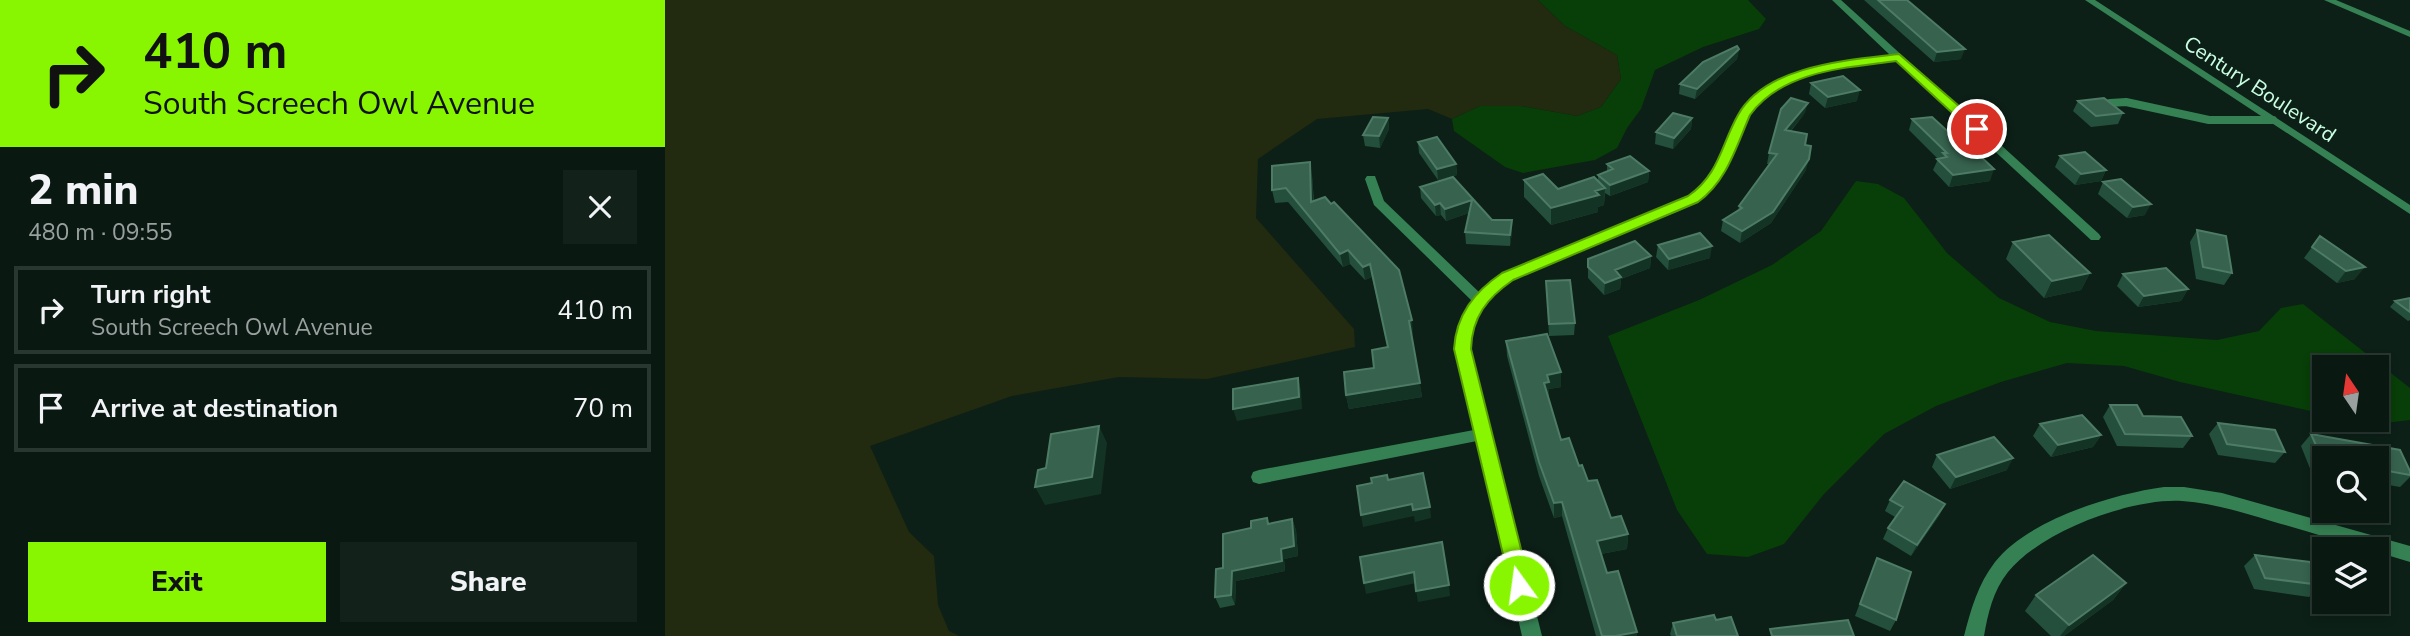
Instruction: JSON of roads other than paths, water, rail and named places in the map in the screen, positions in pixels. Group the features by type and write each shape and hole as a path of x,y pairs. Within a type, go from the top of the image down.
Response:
{"street":[{"path":"1836,0 2095,237"},
{"name":"Century Boulevard","path":"2089,0 2410,210"},
{"path":"2328,0 2410,34"},
{"path":"1532,636 1463,349 1464,331 1479,300 1508,276 1693,199 1716,179 1744,114 1753,103 1779,83 1815,70 1899,57"},
{"path":"1371,179 1378,202 1479,300"},
{"path":"1259,477 1483,434"},
{"path":"1974,636 1987,590 2004,565 2025,544 2060,524 2141,497 2183,494 2218,499 2410,554"}],"lane":[{"path":"2110,103 2126,102 2209,120 2273,121"}]}
